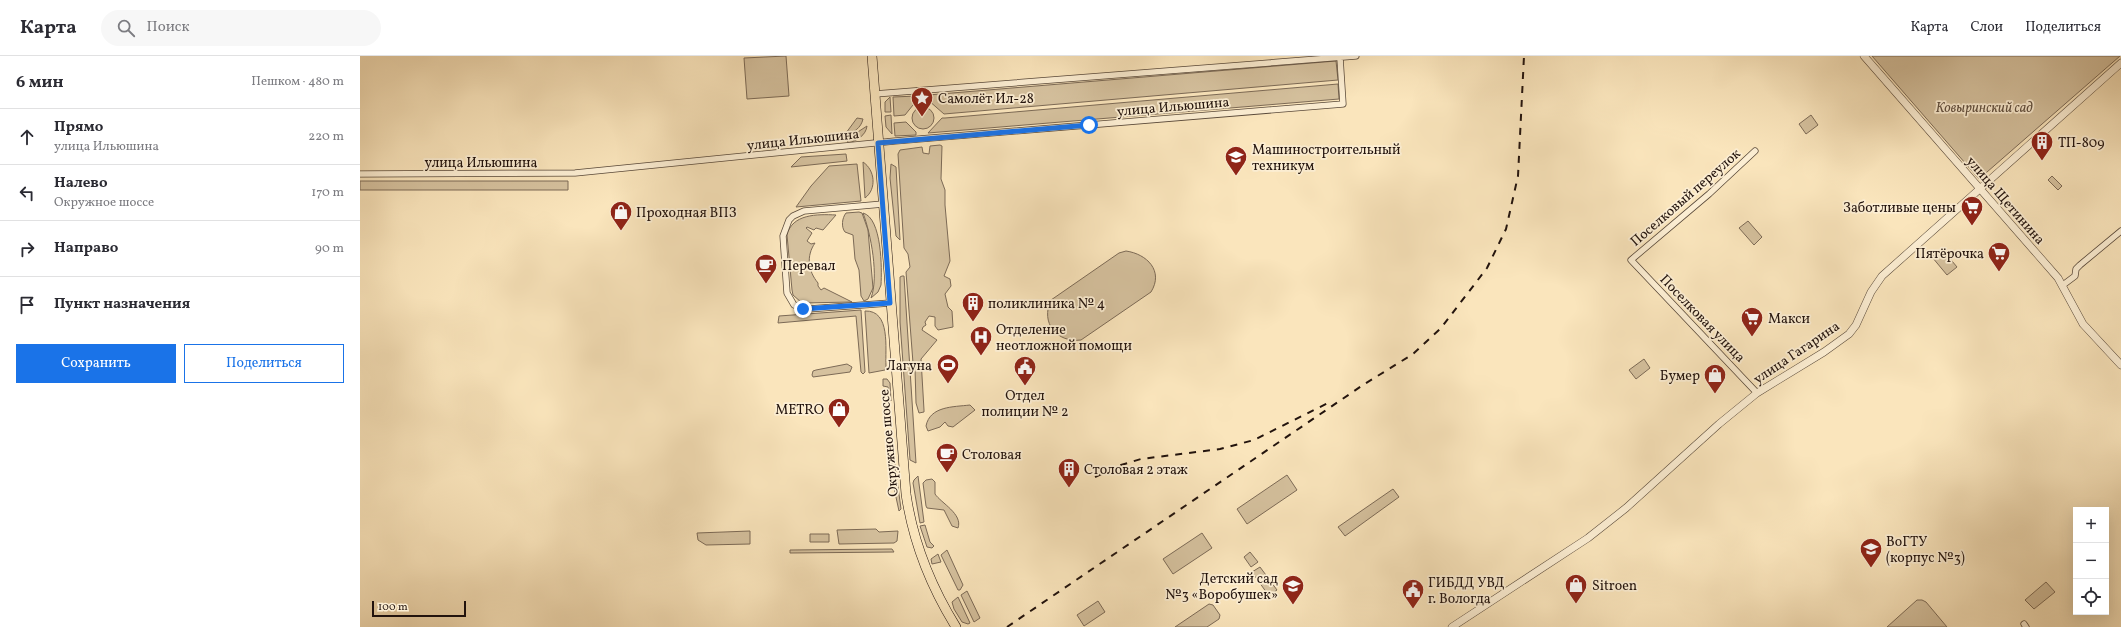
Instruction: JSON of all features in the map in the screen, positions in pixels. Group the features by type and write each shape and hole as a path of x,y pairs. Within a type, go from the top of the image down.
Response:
{"main road":[{"name":"Окружное шоссе","path":"872,56 901,445 908,511 925,568 939,598 956,627"}],"street":[{"path":"875,94 1356,56"},
{"name":"улица Щетинина","path":"1864,56 2058,278 2083,324 2121,366"},
{"name":"улица Ильюшина","path":"360,174 575,173 878,143 1343,104 1340,58"},
{"name":"улица Гагарина","path":"1452,627 1588,538 1626,508 1719,424 1757,393 1824,352 1849,334 1856,325 1872,292 1882,276 2121,63"},
{"name":"Поселковый переулок","path":"1631,260 1709,194 1755,151"},
{"path":"882,204 804,211 793,216 786,225 783,236 787,292 794,305 803,309 890,303"},
{"path":"2062,286 2075,276 2076,269 2080,264 2121,231"},
{"name":"Поселковая улица","path":"1631,260 1757,393"}],"green space":[{"path":"786,56 789,96 747,99 744,58"},
{"name":"Ковыринский сад","path":"1872,56 2120,56 1979,179"},
{"path":"1336,61 1338,80 944,114 928,100 928,95"},
{"path":"1338,84 1339,99 928,133 942,118"},
{"path":"917,96 917,100 905,115 894,116 893,97"},
{"path":"890,97 891,112 885,112 885,102"},
{"path":"919,107 927,107 934,114 934,122 927,129 919,129 912,122 912,114"},
{"path":"891,115 892,134 886,127 885,116"},
{"path":"1811,115 1818,125 1806,134 1799,124"},
{"path":"857,118 863,119 861,125 846,136 846,133"},
{"path":"906,122 916,132 916,135 895,136 894,123"},
{"path":"867,126 865,132 860,137 855,141 848,143 847,139"},
{"path":"930,146 942,146 941,179 945,190 950,261 944,276 950,279 951,286 945,294 948,307 952,311 953,327 938,330 935,326 935,317 929,316 925,322 926,325 923,327 922,330 937,340 921,359 924,412 919,413 916,403 915,368 913,363 906,272 910,267 908,254 904,248 898,154 900,150 922,147 923,153 929,154"},
{"path":"846,154 847,161 791,167 801,157"},
{"path":"863,162 870,170 873,180 871,190 865,198"},
{"path":"857,164 861,201 796,207 811,186 829,166"},
{"path":"891,164 896,167 900,240 896,236 890,178"},
{"path":"2052,176 2062,186 2058,190 2048,180"},
{"path":"360,181 568,181 568,190 360,190"},
{"path":"846,213 862,213 868,230 873,288 868,299 864,301 861,296 859,270 855,259 853,235 845,232 842,222"},
{"path":"863,213 869,217 874,224 880,245 881,285 878,292 871,298 874,279 873,256 869,232"},
{"path":"813,215 836,215 823,230 806,228 812,233 807,241 811,244 815,243 810,253 809,263 812,274 821,290 824,288 852,302 802,303 793,295 787,235 794,223 800,219"},
{"path":"1748,221 1762,237 1754,245 1739,228"},
{"path":"1942,249 1957,267 1947,275 1932,257"},
{"path":"1126,251 1141,256 1151,265 1156,277 1155,284 1151,292 1081,340 1072,340 1058,335 1049,324 1048,308 1051,300 1119,253"},
{"path":"904,276 916,463 910,460 900,322 900,277"},
{"path":"861,310 865,372 863,374 861,372 856,316 778,323 779,316"},
{"path":"865,311 873,312 883,323 886,341 885,370 869,373"},
{"path":"1644,359 1650,368 1636,379 1629,370"},
{"path":"847,364 852,367 850,372 813,377 812,375 813,371 816,370"},
{"path":"883,379 887,379 890,383 891,401 889,398 888,387 883,386"},
{"path":"970,405 975,410 953,427 948,426 945,422 940,427 928,431 926,426 928,419 937,411 950,407"},
{"path":"892,442 901,509 899,511 894,488 890,444"},
{"path":"1287,475 1297,490 1247,524 1237,509"},
{"path":"918,476 924,522 920,523 913,483"},
{"path":"932,479 935,482 935,494 955,513 959,523 958,528 952,526 944,510 927,508 923,483 926,480"},
{"path":"1393,489 1399,497 1345,536 1338,527"},
{"path":"925,525 930,542 934,546 932,548 927,547 920,526"},
{"path":"876,529 879,532 898,531 897,541 894,543 839,544 837,530"},
{"path":"750,531 750,544 706,545 698,540 697,533"},
{"path":"1202,533 1212,548 1173,574 1163,559"},
{"path":"810,534 829,534 829,542 810,542"},
{"path":"892,549 894,552 790,553 790,550"},
{"path":"947,550 963,585 960,590 958,590 941,555"},
{"path":"1250,552 1258,562 1251,567 1244,557"},
{"path":"938,554 941,562 932,564 931,559"},
{"path":"1260,567 1277,590 1269,596 1252,572"},
{"path":"2046,582 2055,592 2034,609 2025,600"},
{"path":"967,591 980,618 974,622 961,595"},
{"path":"958,597 970,623 968,624 962,622 954,609 952,602"},
{"path":"1917,600 1926,602 1947,627 1887,627"},
{"path":"1098,601 1105,612 1084,626 1077,615"},
{"path":"1209,604 1213,605 1220,615 1219,619 1207,627 1175,627"}],"railway":[{"path":"1007,627 1363,385 1413,354 1441,328 1487,268 1506,229 1518,176 1524,56"},
{"path":"1095,477 1121,465 1141,459 1220,449 1254,440 1328,403"}],"place":[{"name":"Самолёт Ил-28","path":"922,118"},
{"name":"ТП-809","path":"2042,162"},
{"name":"Машиностроительный техникум","path":"1236,176"},
{"name":"Заботливые цены","path":"1972,226"},
{"name":"Проходная ВПЗ","path":"621,232"},
{"name":"Пятёрочка","path":"1999,272"},
{"name":"Перевал","path":"766,284"},
{"name":"поликлиника № 4","path":"973,322"},
{"name":"Макси","path":"1752,338"},
{"name":"Отделение неотложной помощи","path":"981,356"},
{"name":"Лагуна","path":"948,384"},
{"name":"Отдел полиции № 2","path":"1025,386"},
{"name":"Бумер","path":"1715,394"},
{"name":"METRO","path":"839,428"},
{"name":"Столовая","path":"947,474"},
{"name":"Столовая 2 этаж","path":"1069,488"},
{"name":"ВоГТУ (корпус №3)","path":"1871,568"},
{"name":"Sitroen","path":"1576,604"},
{"name":"Детский сад №3 «Воробушек»","path":"1293,606"},
{"name":"ГИБДД УВД г. Вологда","path":"1413,610"}],"route":[{"path":"803,309 890,303 878,143 1089,125"}]}
